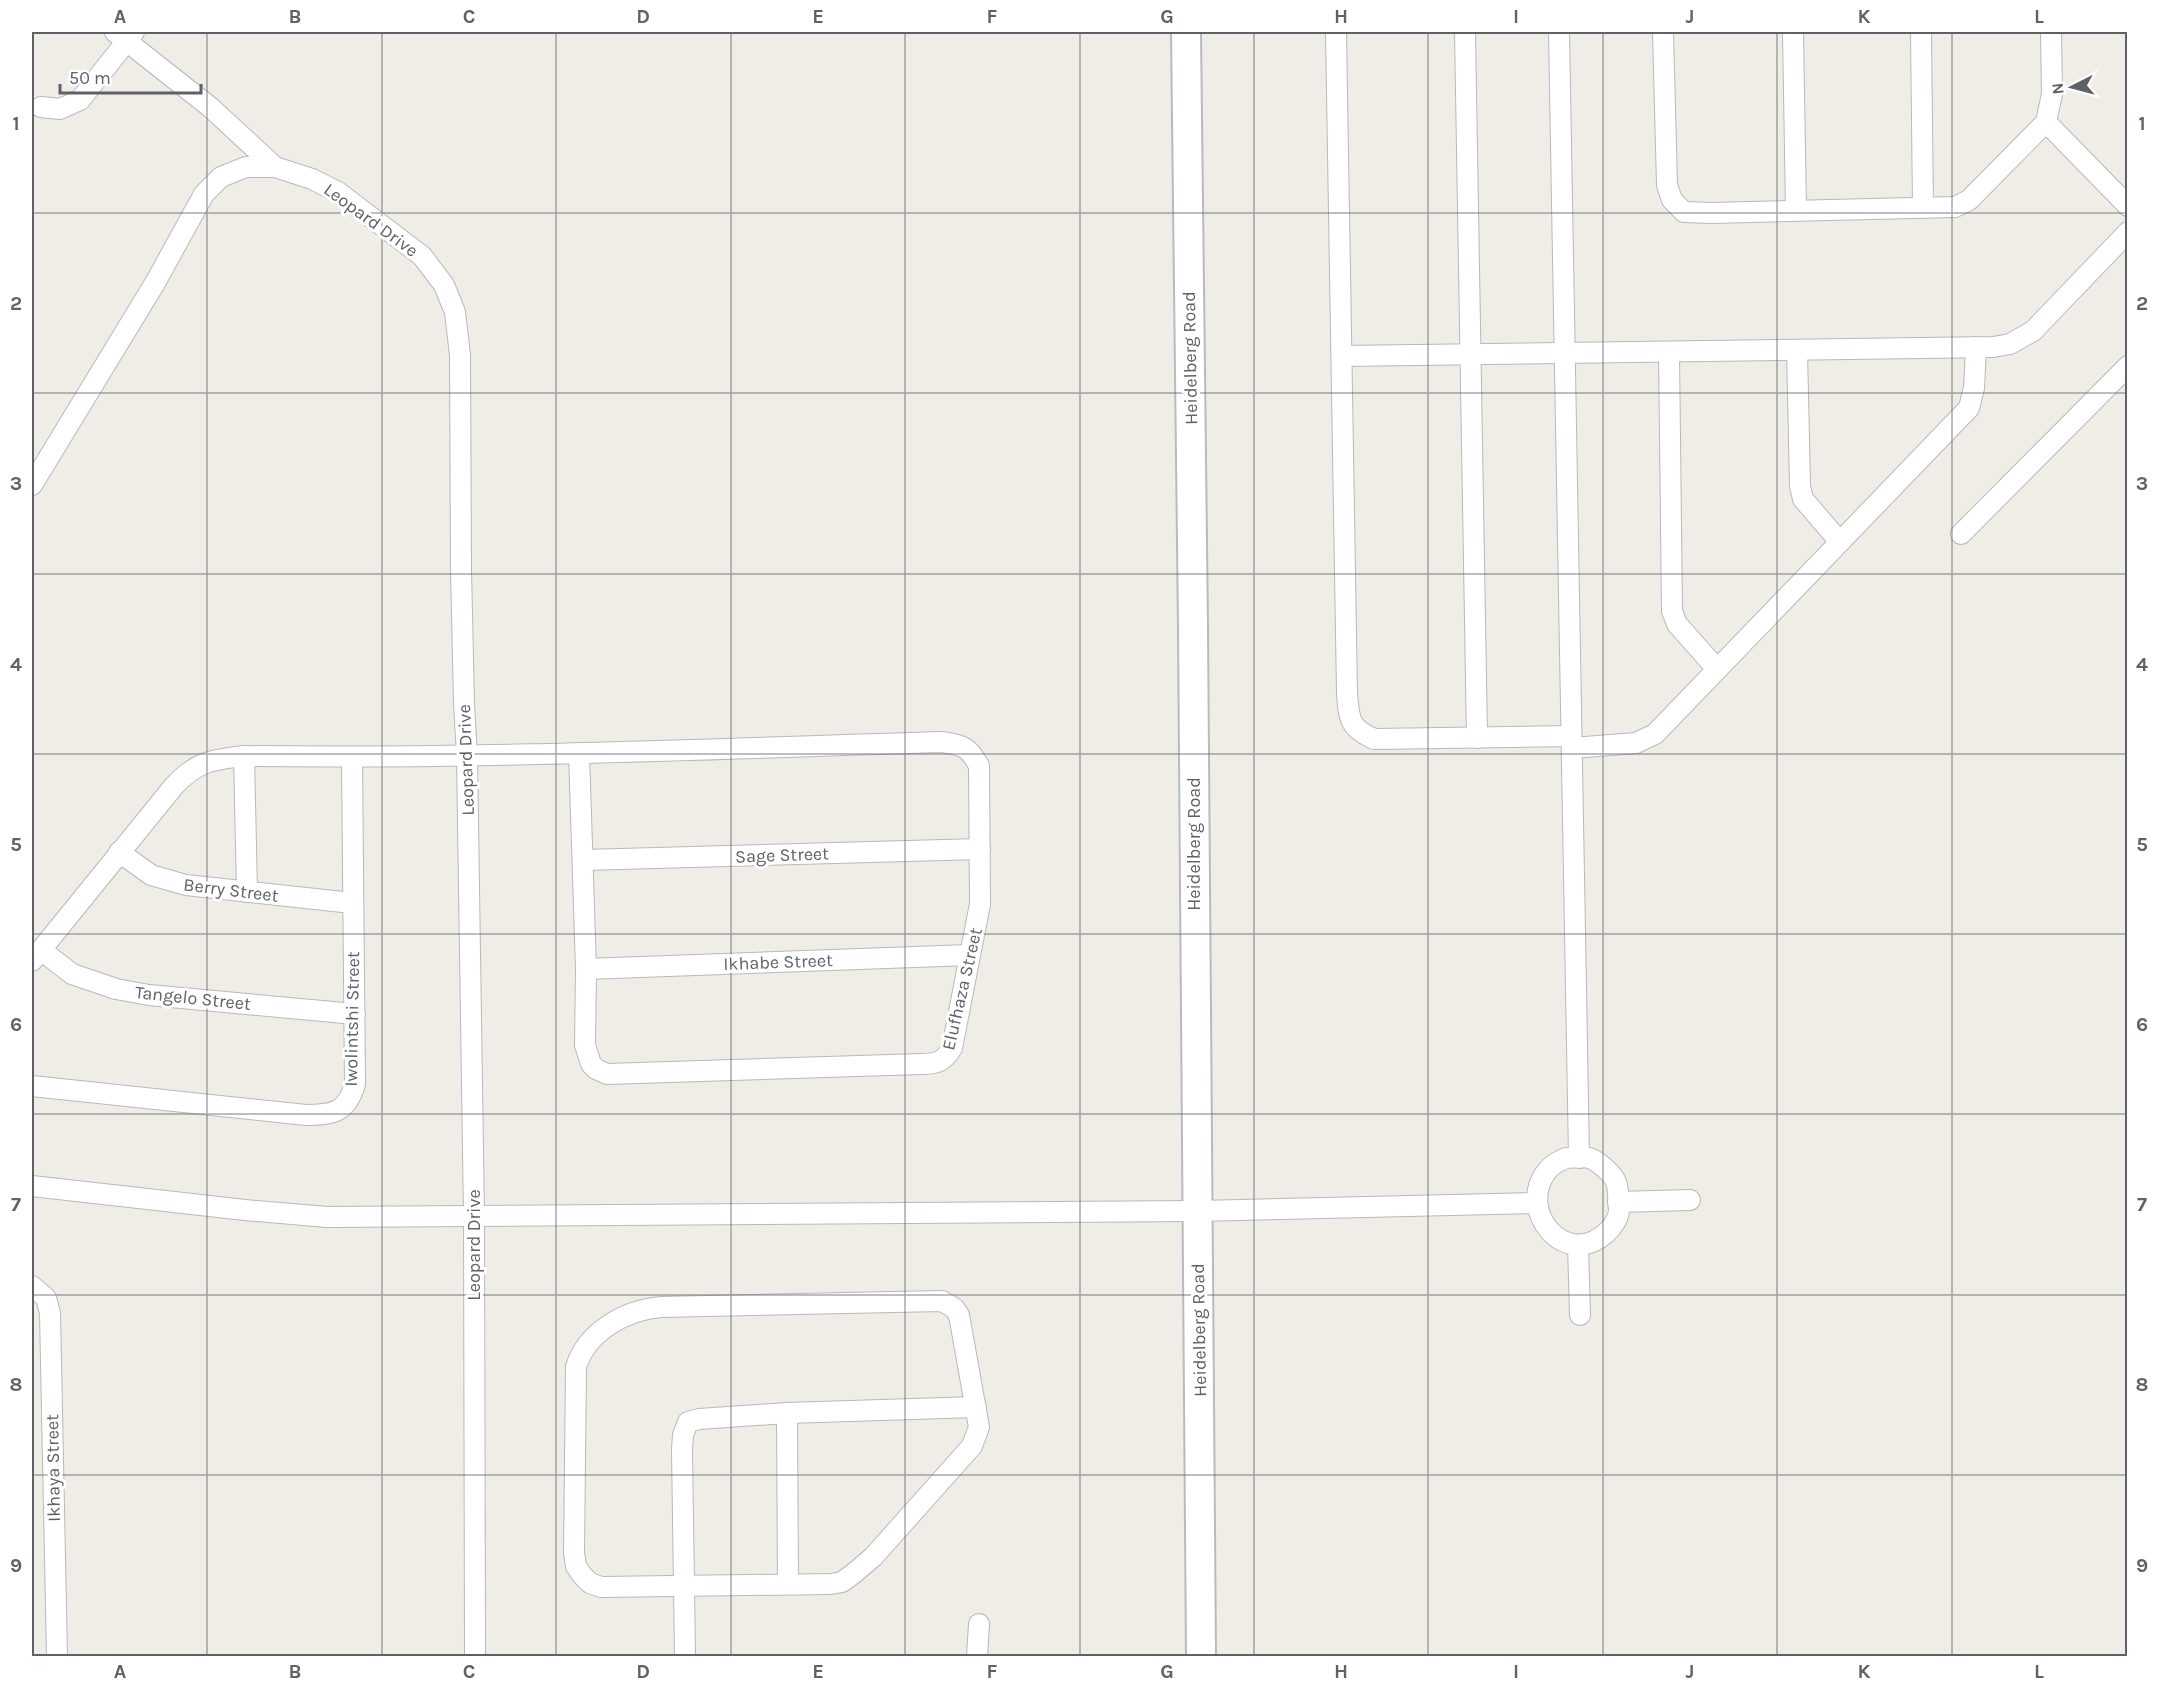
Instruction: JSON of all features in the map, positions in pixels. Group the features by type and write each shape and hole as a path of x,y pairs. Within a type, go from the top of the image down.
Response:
{"main road":[{"name":"Heidelberg Road","path":"1186,32 1201,1656"}],"street":[{"path":"1336,32 1347,693 1349,716 1358,732 1374,739 1477,738 1636,743 1655,734 1716,668 1969,408 1974,388 1977,347"},
{"path":"1465,32 1477,738"},
{"path":"1559,32 1579,1158"},
{"path":"1663,32 1666,185 1672,200 1684,212 1955,207 1969,200 2046,122 2052,94 2051,32"},
{"path":"1792,32 1796,211"},
{"path":"1921,32 1923,208"},
{"path":"41,107 60,109 80,100 125,34"},
{"name":"Leopard Drive","path":"125,34 275,167 312,179 338,192 422,256 444,285 455,312 460,356 461,558 467,756 474,1215 475,1656"},
{"path":"2046,122 2127,206"},
{"path":"32,485 155,283 204,194 221,177 246,167 275,167"},
{"path":"1342,356 1977,347 2010,344 2033,331 2127,232"},
{"path":"1797,350 1801,493 1803,499 1839,542"},
{"path":"1669,352 1672,611 1677,624 1716,668"},
{"path":"1961,534 2127,366"},
{"name":"Elufhaza Street","path":"467,756 942,742 959,744 971,751 980,766 981,904 952,1048 946,1058 937,1064 910,1065 607,1074 596,1069 586,1054 585,1045 584,860 579,753"},
{"path":"36,956 119,852 185,774 196,766 244,756 351,758 467,756"},
{"path":"244,756 248,892"},
{"name":"Iwolintshi Street","path":"32,1086 270,1113 319,1115 334,1113 350,1099 355,1084 351,758"},
{"name":"Sage Street","path":"584,860 980,849"},
{"name":"Berry Street","path":"119,852 151,875 186,885 352,903"},
{"name":"Ikhabe Street","path":"586,969 970,955"},
{"name":"Tangelo Street","path":"36,956 72,974 116,989 149,995 355,1014"},
{"path":"1566,1158 1579,1158 1590,1158 1617,1182 1619,1215 1610,1230 1597,1241 1578,1245 1556,1239 1544,1226 1538,1203 1539,1182 1548,1168 1566,1158"},
{"path":"32,1185 292,1215 371,1217 1198,1211 1538,1203"},
{"path":"1618,1202 1690,1200"},
{"path":"1578,1245 1580,1315"},
{"name":"Ikhaya Street","path":"32,1286 46,1298 50,1313 57,1656"},
{"path":"942,1300 954,1308 958,1315 979,1427 972,1446 873,1557 854,1574 842,1582 831,1584 788,1583 601,1587 590,1583 576,1566 573,1536 576,1367 580,1354 590,1341 623,1316 635,1310 661,1307 942,1300"},
{"path":"685,1656 682,1449 683,1435 688,1422 699,1419 787,1413 976,1407"},
{"path":"787,1413 788,1583"},
{"path":"977,1656 979,1624"}]}
